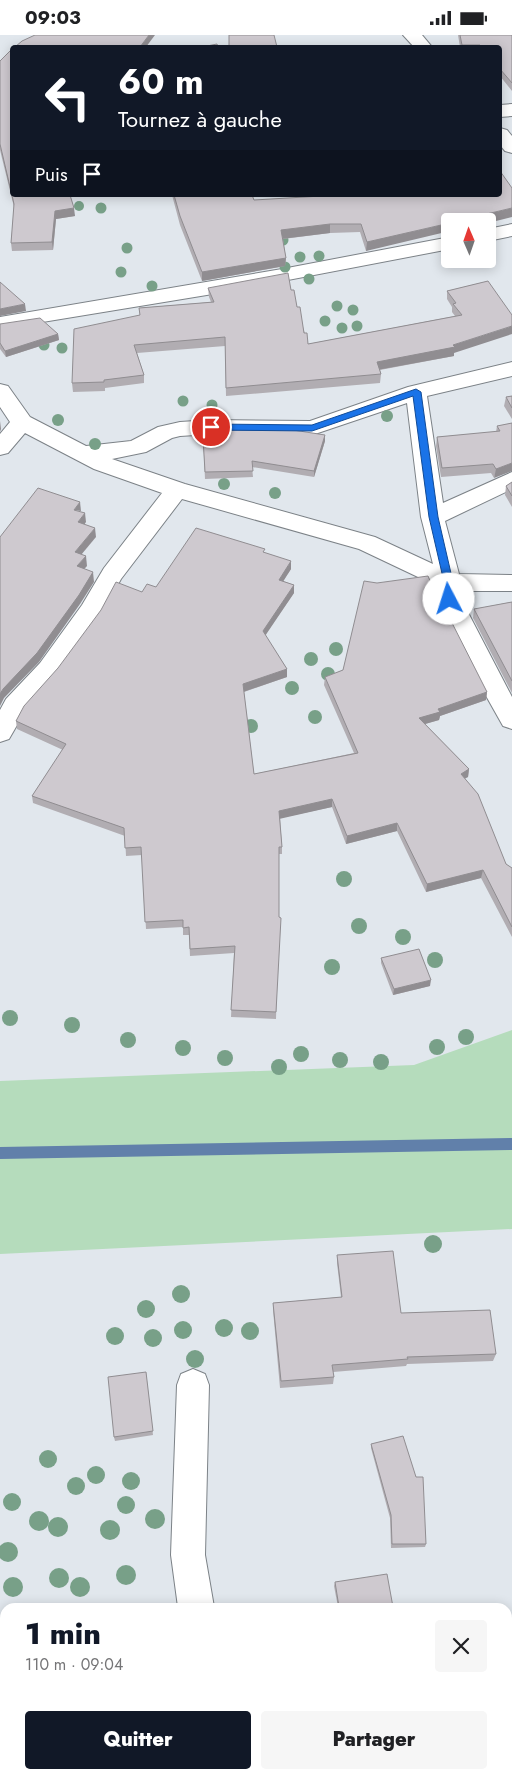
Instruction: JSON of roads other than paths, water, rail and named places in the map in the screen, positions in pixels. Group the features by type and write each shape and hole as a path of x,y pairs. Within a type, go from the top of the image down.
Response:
{"street":[{"path":"412,35 421,45"},
{"path":"502,136 512,147"},
{"path":"496,233 512,230"},
{"path":"0,323 182,293 368,260 441,245"},
{"path":"81,455 122,451 138,447 166,432 180,429 211,427 312,428 416,392 512,369"},
{"path":"0,391 22,422 81,455 102,464 177,489 367,543 448,582 512,583"},
{"path":"416,392 433,517 448,582 449,599 488,678 512,719"},
{"path":"0,448 22,422"},
{"path":"433,517 512,480"},
{"path":"0,732 15,706 49,669 91,611 112,575 177,489"},
{"path":"193,1385 188,1555 195,1603"}],"waterway":[{"path":"0,1153 512,1144"}]}
